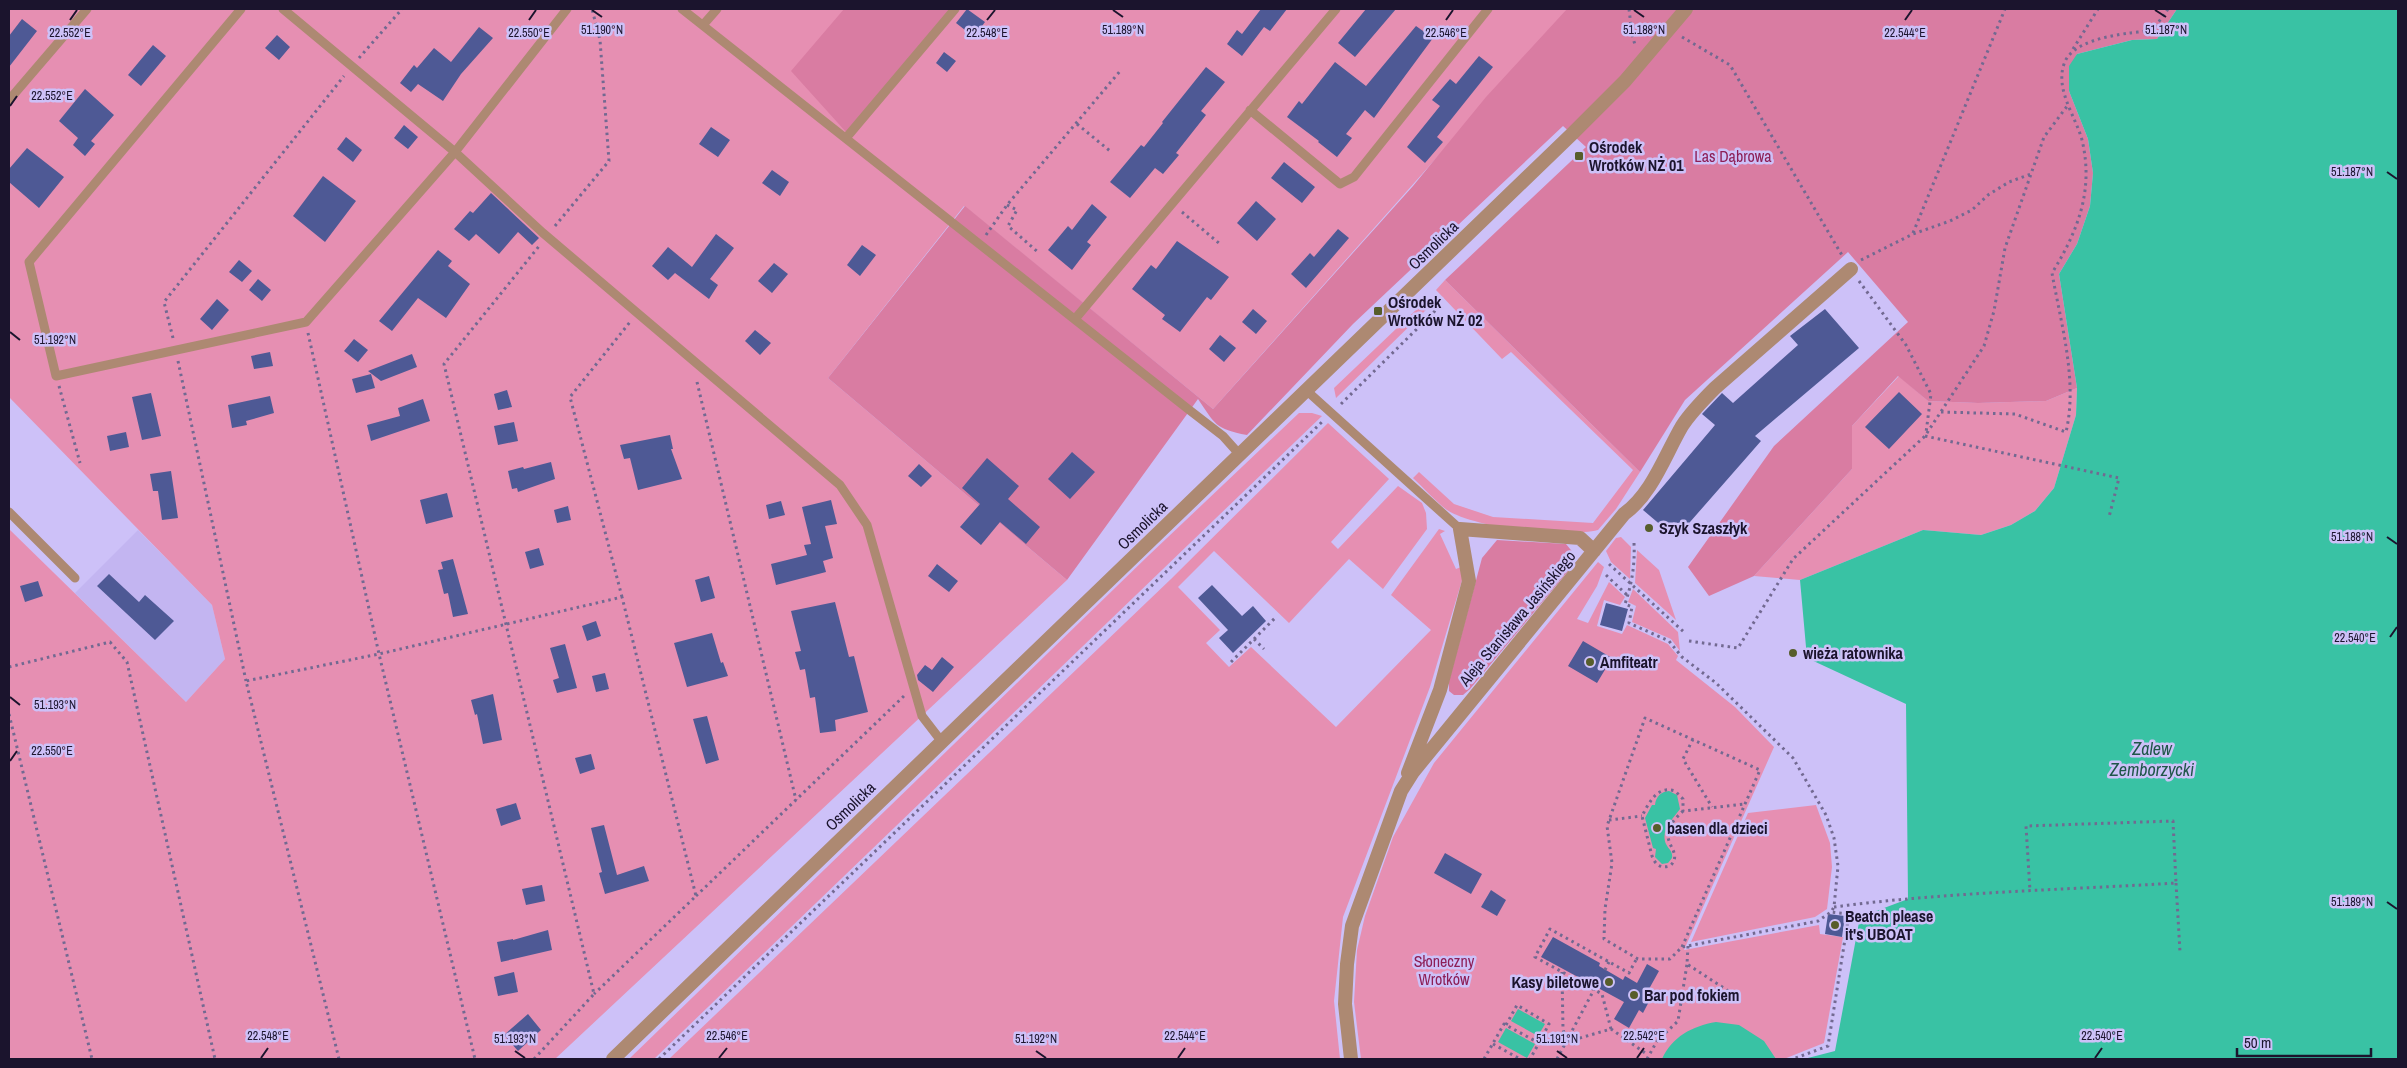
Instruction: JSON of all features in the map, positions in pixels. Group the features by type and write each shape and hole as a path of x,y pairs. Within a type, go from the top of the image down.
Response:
{"street":[{"name":"Osmolicka","path":"613,1059 1469,235 1641,64 1686,9"},
{"name":"Aleja Stanisława Jasińskiego","path":"1351,1059 1345,1004 1347,964 1352,926 1401,791 1430,751 1624,514 1644,493 1683,425 1696,407 1850,268"},
{"path":"1401,791 1440,690 1469,580 1460,530 1580,538 1594,551"}],"lane":[{"path":"9,100 87,9"},
{"path":"241,9 29,262 56,376 306,322 456,152 567,9"},
{"path":"283,9 456,152 547,236 840,485 867,525 922,716 942,742"},
{"path":"682,9 1223,436 1240,455"},
{"path":"703,25 716,9"},
{"path":"846,138 955,9"},
{"path":"1075,319 1336,9"},
{"path":"1250,110 1340,184 1354,178 1488,9"},
{"path":"1307,391 1460,530"},
{"path":"9,512 75,578"}],"path":[{"path":"339,1059 246,681 164,302 352,66 402,9"},
{"path":"592,9 600,40 609,161 444,364 594,994"},
{"path":"1629,9 1632,34 1641,64"},
{"path":"1913,234 2005,9"},
{"path":"1941,412 2015,414 2066,432 2070,413 2071,388 2052,273 2072,241 2084,203 2086,172 2082,140 2064,93 2064,64 2098,9"},
{"path":"2073,49 2116,35 2150,30 2168,9"},
{"path":"1669,30 1730,65 1850,268 1906,345 1931,394 1925,436"},
{"path":"980,243 1008,205 1121,70"},
{"path":"1689,642 1738,648 1793,559 1925,436 1984,346 1994,311 2006,248 2031,174 2044,137 2068,105"},
{"path":"1077,124 1110,151"},
{"path":"1850,268 1913,234 1950,221 1972,210 1988,195 2002,186 2031,174"},
{"path":"1172,203 1220,244"},
{"path":"1008,205 1017,210 1008,226 1039,253"},
{"path":"659,1059 1441,305"},
{"path":"637,313 570,397 622,596 696,896"},
{"path":"306,322 379,654 475,1059"},
{"path":"692,359 796,800"},
{"path":"56,376 80,463"},
{"path":"1925,436 2119,478 2109,517"},
{"path":"1634,543 1635,561 1632,583 1625,604 1632,607 1629,623 1669,641 1682,658 1716,683 1793,758 1826,815 1834,838 1838,866 1834,907 1831,912 1818,921 1682,947"},
{"path":"1609,564 1685,633"},
{"path":"1606,575 1628,596"},
{"path":"246,681 379,654 622,596"},
{"path":"1231,662 1276,617"},
{"path":"1254,639 1264,649"},
{"path":"9,667 110,642 127,662 216,1059"},
{"path":"534,1059 594,994 914,687"},
{"path":"9,714 92,1059"},
{"path":"1645,718 1760,770 1746,804 1682,947 1670,959 1637,958 1604,939 1605,909 1612,863 1607,826 1645,718"},
{"path":"1692,739 1683,759 1712,807"},
{"path":"1664,789 1670,789 1680,794 1683,799 1683,811 1670,826 1668,833 1675,855 1673,864 1666,867 1654,862 1642,816 1653,797 1664,789"},
{"path":"1683,811 1746,804"},
{"path":"1609,820 1642,816"},
{"path":"2030,892 2026,826 2173,821 2180,952"},
{"path":"1834,907 1908,897 2176,884"},
{"path":"1793,1059 1828,1046 1848,914 1831,912"},
{"path":"1637,958 1629,973 1550,929 1535,958 1602,994 1611,1029 1647,1057 1657,1041 1678,1021 1688,946"},
{"path":"1605,970 1609,962"},
{"path":"1687,964 1736,996"},
{"path":"1562,972 1563,1029 1566,1042"},
{"path":"1557,1059 1597,984"},
{"path":"1484,1059 1504,1024 1506,1025 1517,1006 1549,1024 1530,1059"},
{"path":"1506,1025 1539,1043"},
{"path":"1566,1042 1611,1029"},
{"path":"1493,1044 1512,1057 1520,1059"}],"shaded area":[{"path":"138,530 212,605 225,659 186,702 75,593"}],"green space":[{"path":"9,9 1569,9 1213,409 964,206 828,378 1067,580 555,1059 9,1059 9,529 186,702 225,659 212,605 9,397"},
{"path":"844,9 950,9 846,132 791,71"},
{"name":"Las Dąbrowa","path":"1567,9 2177,9 2157,39 2132,40 2077,54 2069,91 2088,139 2093,173 2090,206 2077,244 2059,274 2077,388 2046,401 1978,403 1928,401 1898,376 1852,426 1852,469 1754,576 1709,596 1688,567 1774,446 1908,322 1848,252 1685,400 1640,472 1445,280 1586,147 1563,126 1353,324 1247,435 1222,428 1208,414 1198,399 1067,580 828,378 965,206 1213,409 1413,186 1486,97"},
{"path":"1445,280 1640,472 1616,509 1598,530 1565,533 1543,532 1477,522 1447,510 1413,478 1419,472 1454,504 1493,517 1593,523 1633,470 1511,352 1502,359 1436,290"},
{"path":"1419,307 1428,308 1336,398 1334,388"},
{"path":"1899,376 1928,401 1978,403 2046,401 2077,388 2076,415 2054,488 2035,511 2011,525 1981,535 1923,530 1800,580 1754,576 1852,469 1852,426"},
{"path":"1299,413 1312,413 1322,416 654,1059 629,1059 1148,556"},
{"path":"1328,423 1389,479 1331,542 1338,549 1398,486 1422,503 1426,513 1427,529 1383,589 1349,559 1289,623 1214,551 1178,587 1220,630 1206,643 1229,667 1251,647 1336,727 1431,630 1391,595 1439,529 1445,531 1440,534 1456,569 1461,567 1463,577 1430,687 1343,917 1334,1001 1340,1059 669,1059 1171,579"},
{"path":"1621,537 1631,547 1630,579 1611,562 1606,551 1616,538"},
{"path":"1497,540 1566,544 1575,555 1574,564 1470,689 1463,695 1454,695 1449,691 1449,681 1482,558"},
{"path":"1637,550 1659,570 1676,620 1635,583"},
{"name":"Słoneczny Wrotków","path":"1598,562 1604,567 1597,586 1577,619 1588,623 1609,582 1625,597 1620,605 1604,600 1597,626 1622,634 1627,625 1668,644 1678,656 1676,660 1735,707 1774,747 1684,950 1819,925 1820,934 1843,937 1824,1043 1784,1059 1361,1059 1354,1002 1357,950 1365,916 1393,837 1434,763"},
{"path":"1633,589 1678,632 1680,651 1671,639 1632,622 1636,606 1628,602"},
{"path":"1816,805 1830,843 1832,867 1827,909 1815,917 1691,942 1748,813"}],"water":[{"name":"Zalew Zemborzycki","path":"2177,9 2398,9 2398,1059 1804,1059 1835,1051 1860,917 1908,899 1906,704 1807,658 1800,580 1923,530 1981,535 2011,525 2035,511 2054,488 2076,415 2077,388 2059,274 2077,244 2090,206 2093,173 2088,139 2069,91 2069,66 2077,54 2132,40 2157,39"},
{"name":"basen dla dzieci","path":"1669,791 1677,795 1680,809 1668,825 1665,834 1666,844 1672,858 1668,863 1662,864 1655,857 1656,849 1653,848 1645,818 1652,805 1655,805 1659,795"},
{"path":"1518,1009 1545,1024 1538,1036 1511,1021"},
{"path":"1716,1022 1739,1025 1764,1041 1776,1059 1662,1059 1671,1044 1684,1034 1699,1026"},
{"path":"1506,1028 1535,1044 1527,1058 1498,1042"}],"building":[{"path":"967,9 985,22 974,37 956,23"},
{"path":"1261,9 1287,9 1270,31 1264,27 1242,56 1227,44 1237,30 1242,34"},
{"path":"1366,9 1396,9 1355,57 1338,43"},
{"path":"22,19 37,31 9,67 9,36"},
{"path":"1416,26 1433,38 1374,118 1365,110 1346,134 1352,138 1337,157 1287,117 1299,101 1302,104 1335,62 1366,86"},
{"path":"479,27 493,38 461,74 443,101 418,84 411,92 400,83 414,65 417,68 434,48 451,62"},
{"path":"277,35 290,47 279,60 265,48"},
{"path":"153,45 166,56 141,86 128,75"},
{"path":"944,52 956,61 947,72 936,63"},
{"path":"1479,56 1493,67 1437,137 1443,142 1425,163 1407,147 1440,106 1432,100 1450,79 1456,84"},
{"path":"1206,67 1225,82 1201,111 1206,115 1176,153 1179,155 1163,174 1155,168 1130,198 1110,182 1141,145 1144,147"},
{"path":"85,89 114,115 91,141 95,144 85,156 73,145 78,138 59,121"},
{"path":"404,125 418,137 408,149 394,138"},
{"path":"711,127 730,140 718,157 699,144"},
{"path":"346,137 362,150 353,162 337,149"},
{"path":"27,148 64,177 39,208 9,182 9,169"},
{"path":"1284,162 1315,187 1302,203 1271,178"},
{"path":"772,170 789,182 780,196 762,183"},
{"path":"323,176 356,201 325,242 293,216"},
{"path":"491,193 539,238 532,245 518,232 499,254 476,234 469,241 454,229 470,211 473,213"},
{"path":"1256,201 1276,219 1257,241 1237,223"},
{"path":"1092,204 1107,217 1087,242 1091,245 1072,270 1048,250 1068,226 1072,230"},
{"path":"1338,229 1349,238 1306,288 1291,274 1310,253 1314,257"},
{"path":"716,234 734,248 710,279 718,285 709,299 675,273 668,280 652,266 668,247 692,267"},
{"path":"1177,241 1229,277 1211,300 1207,297 1180,332 1162,319 1165,315 1132,289 1151,265 1156,269"},
{"path":"862,245 876,255 860,276 847,265"},
{"path":"438,250 452,261 448,266 470,284 446,318 418,298 392,331 379,321"},
{"path":"239,260 252,271 242,282 229,272"},
{"path":"774,263 788,274 772,293 758,281"},
{"path":"258,279 271,290 262,301 249,290"},
{"path":"217,299 229,310 212,330 200,319"},
{"path":"1253,309 1267,321 1256,334 1242,322"},
{"path":"1825,309 1859,348 1755,436 1761,441 1676,538 1643,510 1715,425 1702,414 1722,393 1733,403 1798,345 1790,336"},
{"path":"755,330 771,343 760,355 745,341"},
{"path":"1220,335 1236,348 1224,362 1209,349"},
{"path":"354,339 368,350 358,362 344,351"},
{"path":"270,352 273,366 254,369 251,356"},
{"path":"412,354 417,367 381,381 368,371"},
{"path":"371,374 375,388 356,393 352,379"},
{"path":"507,390 512,407 498,410 494,394"},
{"path":"1899,392 1922,414 1889,449 1865,427"},
{"path":"151,393 161,436 142,440 132,397"},
{"path":"270,396 274,413 246,421 247,425 232,428 228,405"},
{"path":"423,399 430,421 371,441 367,425 400,416 398,408"},
{"path":"514,422 518,441 498,445 494,426"},
{"path":"126,432 129,447 110,451 107,436"},
{"path":"670,435 673,449 671,449 682,479 638,490 630,458 624,459 620,445"},
{"path":"1072,452 1095,472 1070,499 1048,479"},
{"path":"987,458 1019,486 1008,499 1040,527 1026,544 1000,522 981,545 960,527 980,504 962,488"},
{"path":"551,462 555,479 518,492 517,488 512,489 508,471"},
{"path":"919,464 932,476 921,487 908,476"},
{"path":"171,471 178,518 162,520 158,491 153,491 150,474"},
{"path":"447,493 453,517 426,524 420,500"},
{"path":"831,500 837,524 825,526 833,558 823,561 826,572 776,585 771,564 807,555 804,545 811,544 802,507"},
{"path":"781,501 785,515 769,519 766,505"},
{"path":"568,506 571,520 557,523 554,510"},
{"path":"539,548 544,565 530,569 525,552"},
{"path":"453,559 468,614 453,617 448,593 444,594 438,570 443,569 441,562"},
{"path":"937,564 958,581 949,592 928,576"},
{"path":"109,574 139,602 145,595 174,621 155,640 97,586"},
{"path":"709,576 715,598 701,602 695,580"},
{"path":"38,581 43,596 25,602 20,586"},
{"path":"1212,585 1242,616 1253,606 1266,621 1233,653 1219,638 1228,630 1198,598"},
{"path":"835,602 849,657 854,656 868,712 835,720 836,731 820,733 815,697 810,698 805,669 800,670 795,652 801,651 791,611"},
{"path":"1606,603 1628,609 1622,631 1600,625"},
{"path":"596,621 601,636 587,641 582,626"},
{"path":"712,633 721,663 723,662 728,676 687,687 674,643"},
{"name":"Amfiteatr","path":"1583,641 1612,658 1597,683 1568,666"},
{"path":"565,644 577,688 557,693 553,680 559,678 550,648"},
{"path":"942,657 954,667 933,692 918,680 917,675 925,665 932,670"},
{"path":"605,673 609,689 596,692 592,676"},
{"path":"493,694 502,740 483,744 477,714 475,715 471,700"},
{"path":"707,716 719,760 706,764 693,719"},
{"path":"591,754 595,769 580,774 575,758"},
{"path":"516,803 521,819 501,826 496,809"},
{"path":"604,825 617,875 644,866 649,881 605,894 599,873 602,872 591,828"},
{"path":"1445,853 1482,874 1471,894 1434,873"},
{"path":"542,885 545,901 526,905 522,889"},
{"path":"1491,890 1506,900 1497,916 1481,907"},
{"name":"Beatch please it's UBOAT","path":"1828,914 1845,916 1842,937 1825,934"},
{"path":"548,930 552,950 501,962 497,942 513,940"},
{"path":"1553,937 1600,963 1599,966 1623,980 1625,976 1637,983 1647,964 1659,971 1649,989 1654,992 1643,1013 1639,1010 1629,1028 1614,1019 1624,1002 1541,957"},
{"path":"514,972 518,992 498,996 494,977"},
{"path":"528,1014 541,1030 518,1051 504,1035"}],"place":[{"name":"Ośrodek Wrotków NŻ 01","path":"1579,156"},
{"name":"Ośrodek Wrotków NŻ 02","path":"1378,311"},
{"name":"Szyk Szaszłyk","path":"1649,528"},
{"name":"wieża ratownika","path":"1793,653"},
{"name":"Amfiteatr","path":"1590,662"},
{"name":"basen dla dzieci","path":"1657,828"},
{"name":"Beatch please it's UBOAT","path":"1835,925"},
{"name":"Kasy biletowe","path":"1609,982"},
{"name":"Bar pod fokiem","path":"1634,995"}]}
